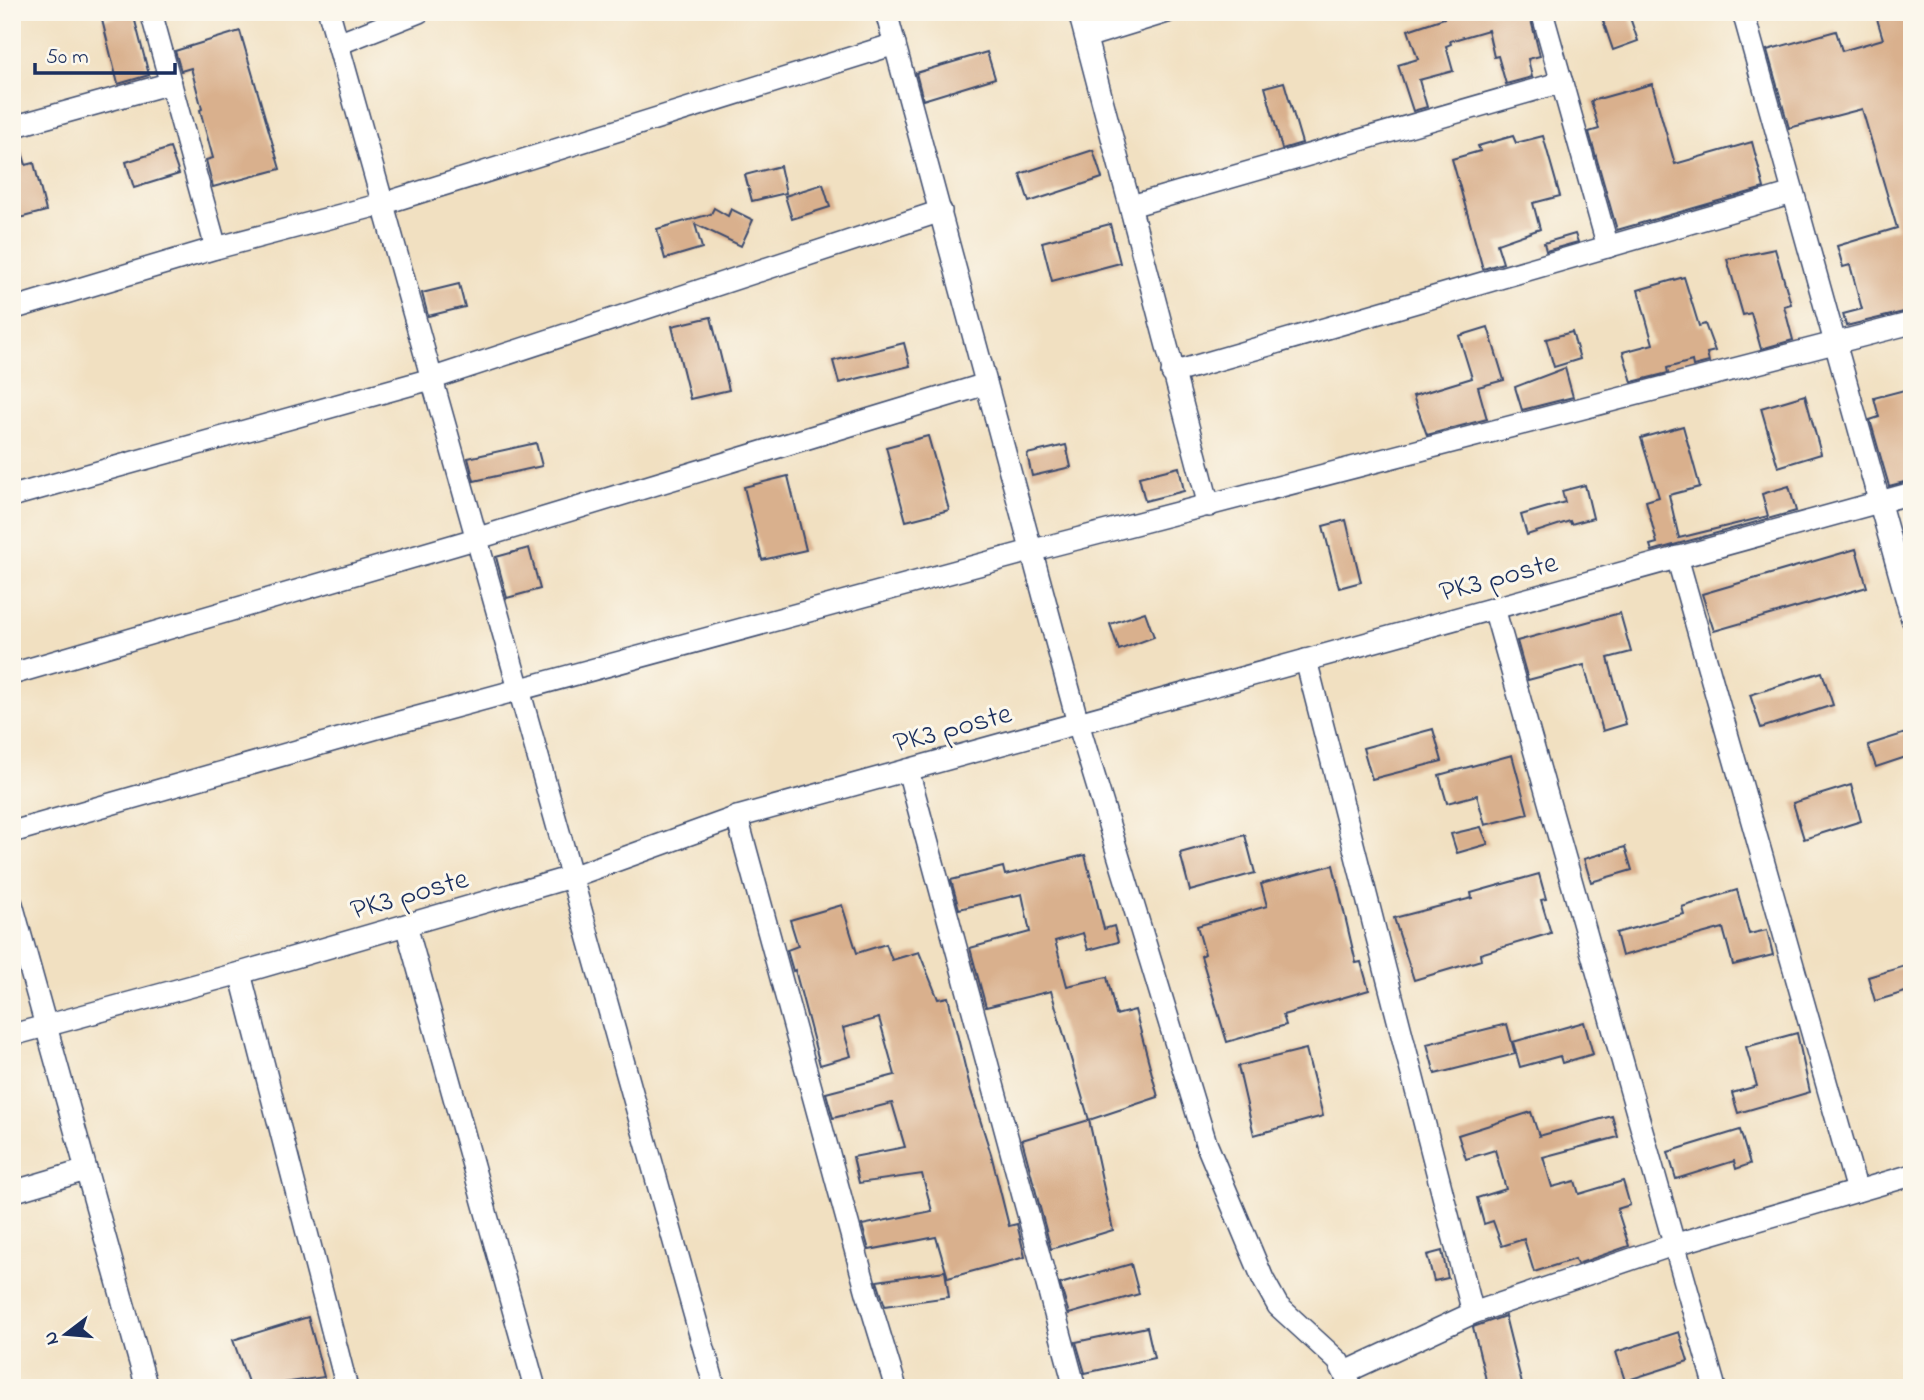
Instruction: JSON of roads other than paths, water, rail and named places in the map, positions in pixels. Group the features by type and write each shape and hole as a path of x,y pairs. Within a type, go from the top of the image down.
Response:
{"street":[{"path":"151,12 216,248"},
{"path":"329,12 517,690 715,1388"},
{"path":"338,44 419,12"},
{"path":"886,12 1078,723 1206,1143 1263,1279 1278,1306 1349,1380 1473,1313 1673,1244 1912,1175"},
{"path":"1079,12 1209,506"},
{"path":"1086,37 1167,12"},
{"path":"1542,12 1608,247"},
{"path":"1743,12 1912,619"},
{"path":"12,309 216,248 382,204 895,44"},
{"path":"1131,206 1562,82"},
{"path":"12,127 171,83"},
{"path":"1172,373 1793,193"},
{"path":"12,496 431,379 941,211"},
{"path":"12,832 517,690 1030,551 1912,323"},
{"path":"12,674 475,539 986,384"},
{"name":"PK3 poste","path":"12,1035 240,973 571,877 737,817 1912,493"},
{"path":"1677,557 1857,1191"},
{"path":"1494,608 1715,1388"},
{"path":"1306,660 1473,1313"},
{"path":"908,770 1075,1388"},
{"path":"737,817 867,1293 896,1388"},
{"path":"12,904 147,1388"},
{"path":"406,925 535,1388"},
{"path":"240,973 347,1388"},
{"path":"12,1192 86,1170"}]}
